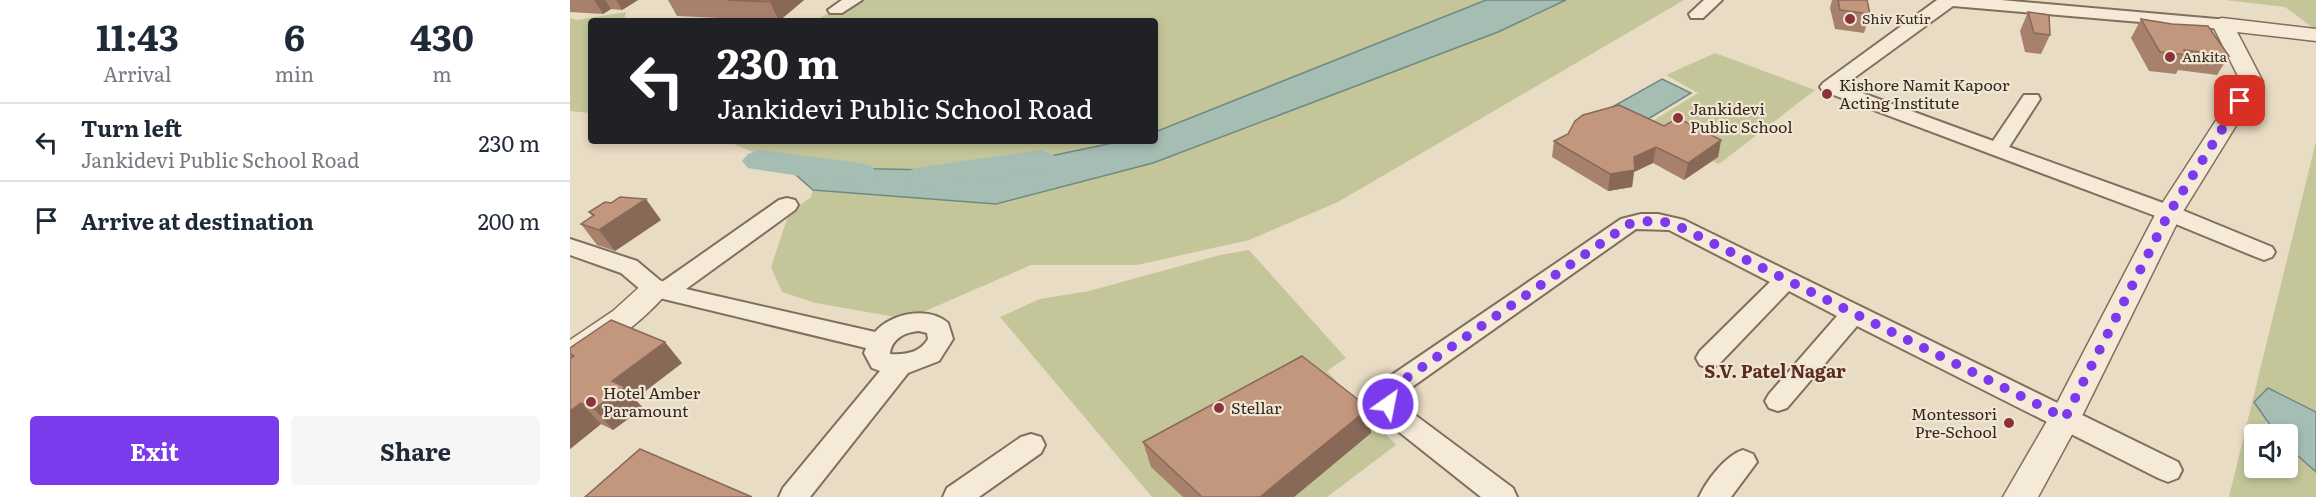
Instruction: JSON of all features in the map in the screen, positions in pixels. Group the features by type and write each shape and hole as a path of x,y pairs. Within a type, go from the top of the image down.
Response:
{"street":[{"path":"836,10 854,0"},
{"path":"1697,15 1714,0"},
{"path":"2264,252 2169,213 1829,87 1948,0 2222,24 2316,35"},
{"path":"2020,497 2065,418 2169,213 2252,82 2232,39 2222,24"},
{"path":"1997,150 2031,99"},
{"path":"570,357 660,291 787,205"},
{"path":"1503,497 1393,413 1388,404 1388,395 1392,388 1629,224 1642,220 1657,220 1676,225 2168,470"},
{"path":"570,247 629,267 660,291 880,342"},
{"path":"1709,358 1786,280"},
{"path":"570,343 614,311 660,291"},
{"path":"1778,401 1853,314"},
{"path":"912,322 932,323 939,329 940,340 929,355 915,363 899,366 887,365 878,358 880,342 889,333 912,322"},
{"path":"794,497 899,366"},
{"path":"957,497 1031,445"},
{"path":"1713,497 1743,462"}],"green space":[{"path":"856,0 1486,0 1158,131 1158,18 819,18"},
{"path":"1566,0 1684,0 1338,202 1249,240 1137,265 1031,265 907,319 816,303 782,292 771,267 789,213 811,197 813,190 997,204 1153,163 1498,32"},
{"path":"2225,0 2316,0 2316,30 2285,7"},
{"path":"626,12 624,18 589,18"},
{"path":"570,18 577,20 588,18 588,113 570,111"},
{"path":"1715,53 1815,90 1719,164 1643,127 1698,93 1666,75"},
{"path":"2316,141 2316,412 2268,388 2266,424 2247,424"},
{"path":"734,144 1108,144 979,171 787,167"},
{"name":"Stellar","path":"1249,250 1346,358 1327,371 1396,445 1327,497 1152,497 1000,317 1040,299 1089,291 1220,255"},
{"path":"2244,436 2244,478 2298,478 2298,456 2316,472 2316,497 2229,497"}],"shaded area":[{"path":"1486,0 1566,0 1498,32 1153,163 996,204 813,190 787,167 979,171 1108,144 1158,144 1158,131"},
{"path":"1662,79 1691,93 1635,127 1605,111"},
{"path":"2268,388 2316,412 2316,472 2298,456 2298,424 2269,424 2254,402"}],"building":[{"path":"728,0 772,0 770,2"},
{"path":"1838,0 1867,0 1870,14 1840,10"},
{"path":"2028,12 2049,15 2050,35 2034,33"},
{"path":"2141,19 2208,26 2229,56 2184,50 2187,55 2160,52"},
{"path":"1619,105 1664,126 1678,118 1721,140 1688,163 1656,147 1634,157 1635,170 1610,174 1554,141 1568,134 1575,121 1583,115"},
{"path":"620,197 646,199 599,230 581,224 594,215 589,212 605,202 611,203"},
{"path":"611,320 665,342 612,381 625,387 594,409 581,403 570,411 570,359 574,356 570,354 570,348"},
{"path":"1302,356 1369,408 1260,497 1202,497 1143,442"},
{"path":"640,449 752,497 585,497"}],"waterway":[{"path":"760,161 859,174"},
{"path":"923,178 1040,161"}],"place":[{"name":"Shiv Kutir","path":"1850,19"},
{"name":"Ankita","path":"2170,57"},
{"name":"Kishore Namit Kapoor Acting Institute","path":"1827,94"},
{"name":"Jankidevi Public School","path":"1678,118"},
{"name":"Hotel Amber Paramount","path":"591,402"},
{"name":"Stellar","path":"1219,408"},
{"name":"Montessori Pre-School","path":"2009,423"}],"district":[{"name":"S.V. Patel Nagar","path":"1775,372"}],"route":[{"path":"1388,404 1388,395 1392,388 1629,224 1642,220 1657,220 1676,225 2065,418 2169,213 2240,101"}]}
